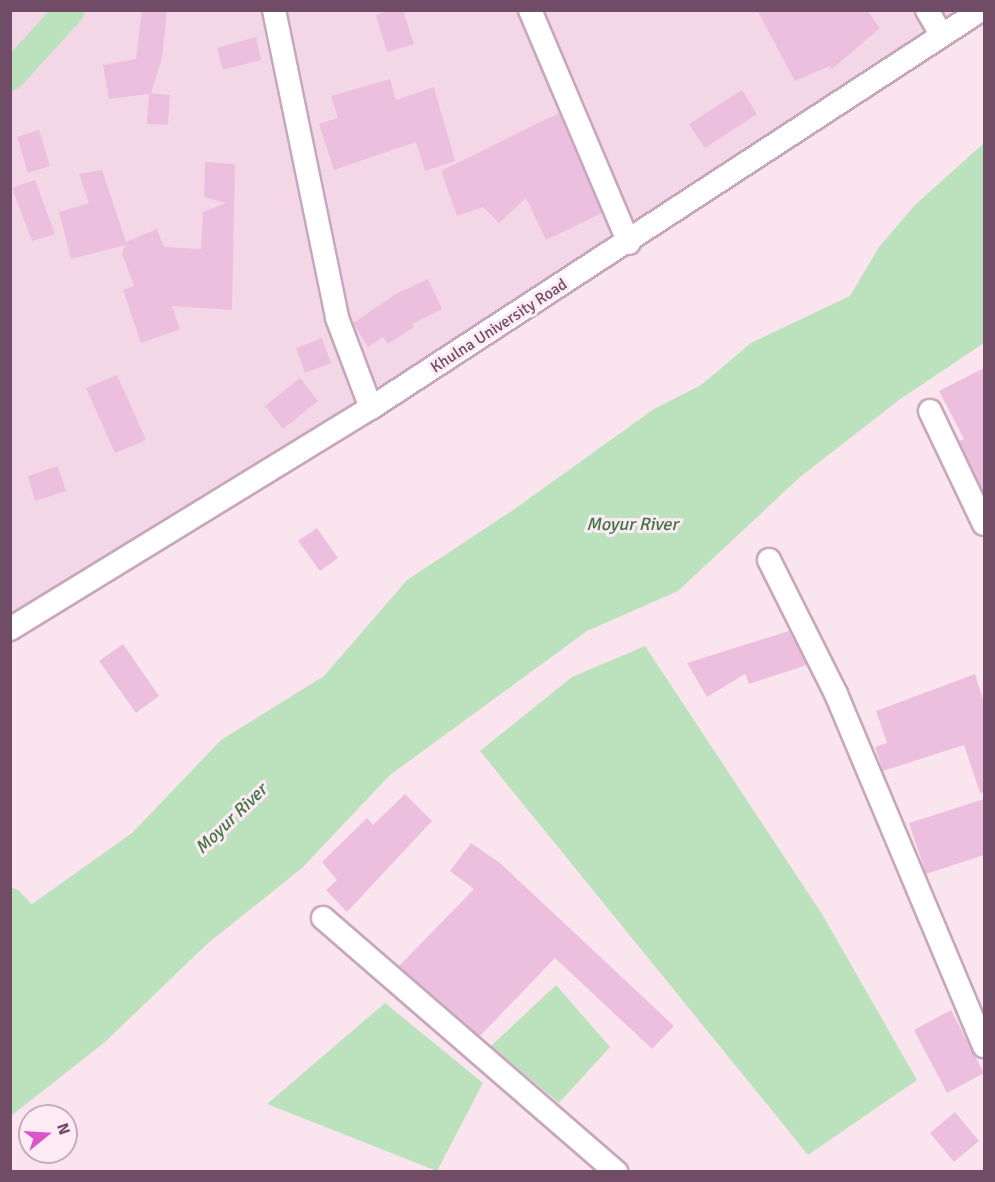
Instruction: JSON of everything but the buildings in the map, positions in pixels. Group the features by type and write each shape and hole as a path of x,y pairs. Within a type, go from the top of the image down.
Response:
{"street":[{"path":"274,10 337,318 371,408"},
{"path":"530,10 629,243"},
{"path":"927,10 941,34"},
{"name":"Khulna University Road","path":"10,629 371,408 629,243 941,34 981,10"},
{"path":"930,411 984,524"},
{"path":"769,561 836,694 984,1046"},
{"path":"323,918 616,1172"}],"shaded area":[{"path":"11,11 984,11 11,626"}],"water":[{"name":"Moyur River","path":"984,143 984,343 899,400 800,477 678,591 587,631 390,775 302,868 207,944 105,1042 26,1104 18,1104 18,1110 11,1116 11,919 132,833 221,740 324,676 407,580 513,510 654,409 701,385 751,343 850,296 879,247 915,205"},
{"path":"645,646 822,914 917,1080 808,1155 480,751 572,677"},
{"path":"556,985 610,1047 559,1103 491,1046"},
{"path":"385,1003 483,1083 437,1171 267,1104"}],"waterway":[{"path":"10,76 70,10"},
{"path":"10,903 47,942"}]}
